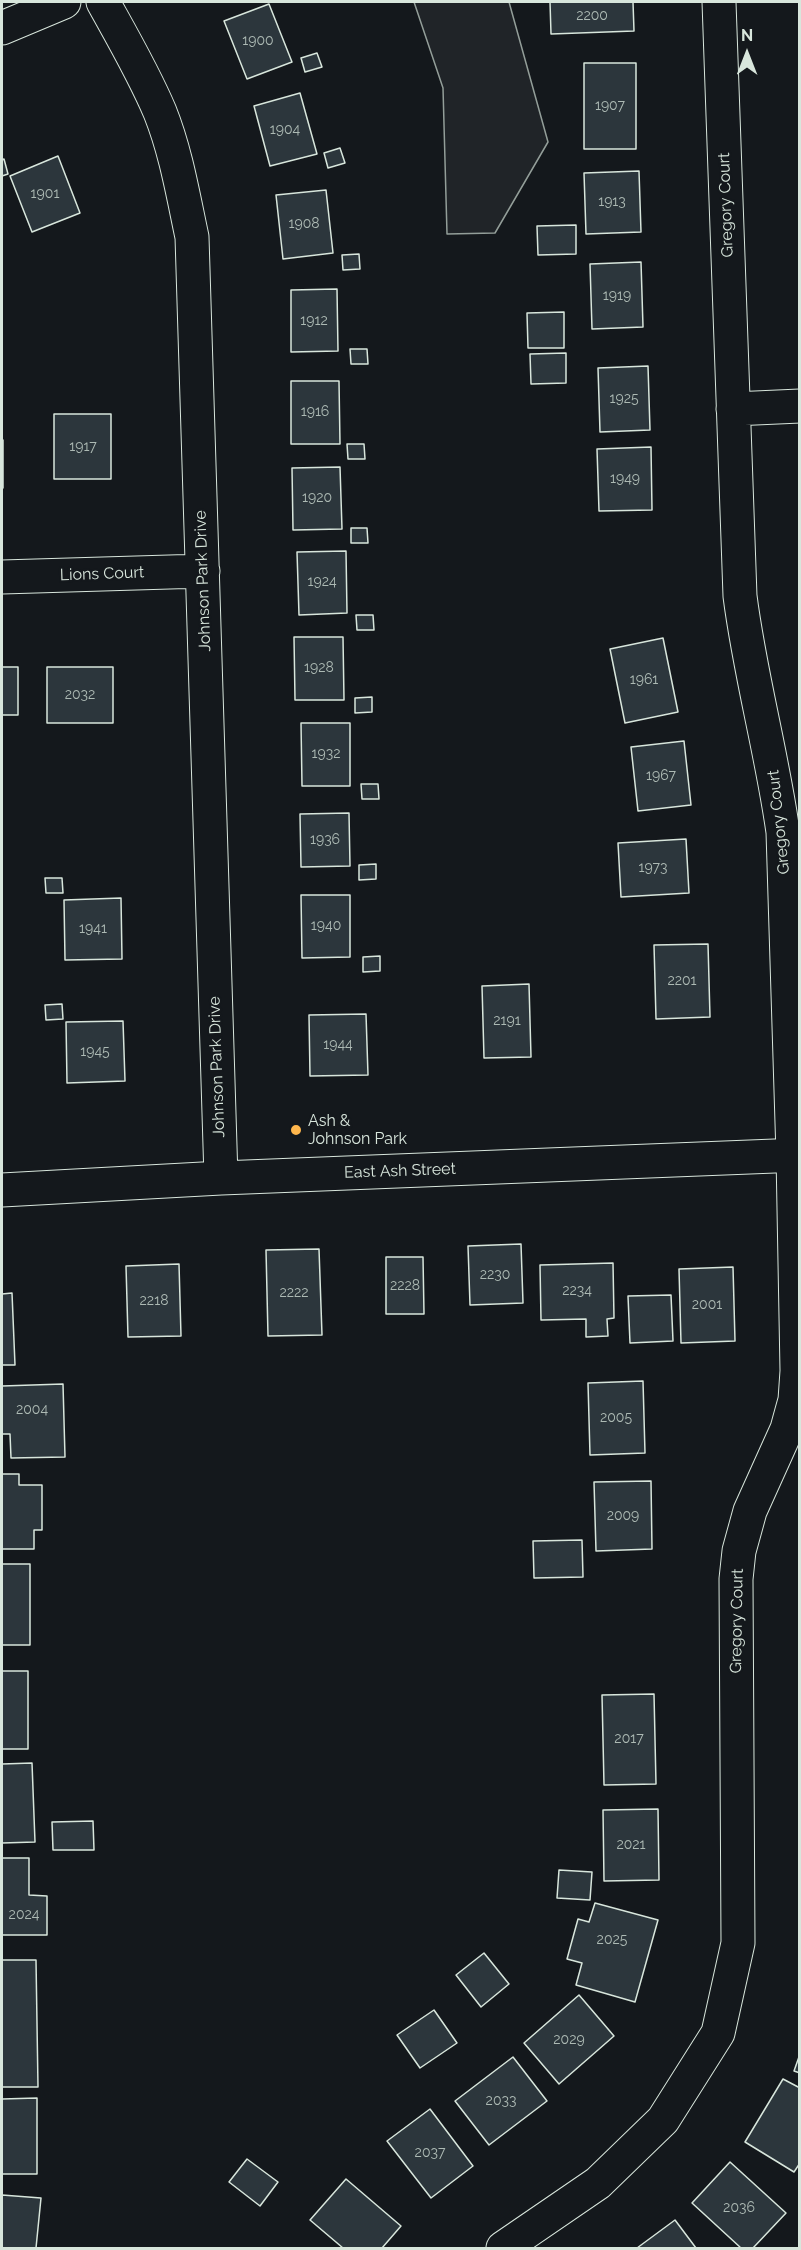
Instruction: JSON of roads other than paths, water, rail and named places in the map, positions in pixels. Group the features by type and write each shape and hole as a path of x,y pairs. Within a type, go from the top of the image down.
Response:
{"street":[{"path":"2,28 64,2"},
{"name":"Johnson Park Drive","path":"103,2 138,64 160,113 178,166 192,237 221,1178"},
{"name":"Gregory Court","path":"503,2248 598,2183 663,2120 718,2033 738,1943 736,1579 739,1551 750,1511 787,1429 796,1390 796,1155 783,832 777,790 744,629 740,596 719,2"},
{"path":"733,409 800,406"},
{"name":"Lions Court","path":"2,577 202,571"},
{"name":"East Ash Street","path":"2,1190 221,1178 796,1155"}],"place":[{"name":"Ash & Johnson Park","path":"296,1130"}]}
